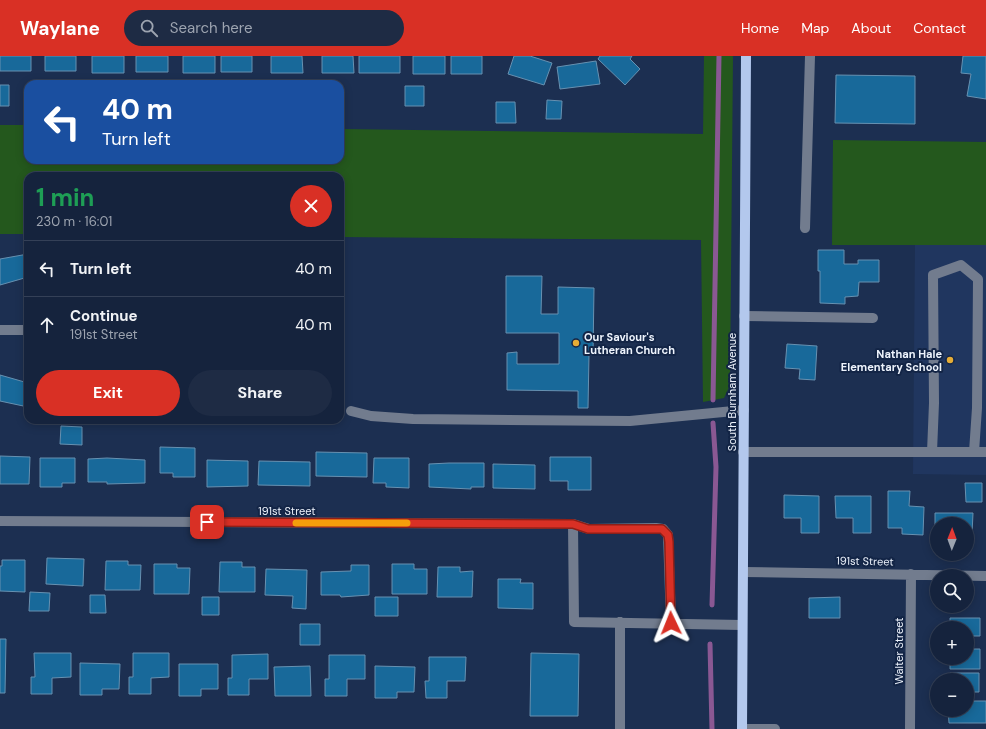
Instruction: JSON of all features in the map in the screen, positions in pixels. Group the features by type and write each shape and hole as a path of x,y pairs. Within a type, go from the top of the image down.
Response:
{"main road":[{"name":"South Burnham Avenue","path":"742,729 746,56"}],"street":[{"path":"805,228 810,56"},
{"path":"932,452 934,402 933,275 962,265 978,279 977,408 974,452"},
{"path":"744,316 873,318"},
{"path":"0,330 24,330"},
{"path":"351,411 371,416 412,419 630,421 744,410"},
{"path":"743,452 986,452"},
{"name":"191st Street","path":"0,521 573,524 588,529 656,528 662,529 668,535 671,623"},
{"path":"573,524 574,622 742,625"},
{"name":"191st Street","path":"743,572 986,576"},
{"name":"Walter Street","path":"910,729 911,574"},
{"path":"620,622 620,729"},
{"path":"742,729 775,729"}],"shaded area":[{"name":"Nathan Hale Elementary School","path":"915,245 986,245 986,475 913,474"}],"green space":[{"path":"704,56 733,56 730,385 724,398 703,402 701,240 344,237 344,172 24,172 24,234 0,234 0,125 24,125 24,164 344,164 344,129 703,134"},
{"path":"833,140 986,142 986,245 832,245"}],"building":[{"path":"0,56 31,56 31,71 0,71"},
{"path":"45,56 76,56 76,71 45,71"},
{"path":"92,56 124,56 124,73 92,73"},
{"path":"136,56 168,56 168,72 136,72"},
{"path":"183,56 215,56 215,73 183,73"},
{"path":"221,56 252,56 252,72 221,72"},
{"path":"271,56 302,56 303,73 271,73"},
{"path":"322,56 353,56 354,73 322,73"},
{"path":"359,56 400,56 400,73 359,73"},
{"path":"413,56 445,56 445,74 413,74"},
{"path":"451,56 482,56 482,74 451,74"},
{"path":"514,56 530,56 552,63 544,85 508,74"},
{"path":"600,56 632,56 630,59 640,69 625,85 598,59"},
{"path":"963,56 986,56 986,99 967,96 971,74 961,73"},
{"path":"596,61 600,84 560,89 557,67"},
{"path":"836,75 915,76 915,124 835,123"},
{"path":"0,85 9,85 9,106 0,106"},
{"path":"405,86 424,86 424,106 405,106"},
{"path":"547,100 562,101 561,119 546,119"},
{"path":"496,102 515,102 516,123 496,123"},
{"path":"818,250 844,250 844,264 858,264 858,260 879,260 879,282 859,282 858,296 845,297 845,304 820,303 820,271 818,271"},
{"path":"24,255 24,278 0,285 0,259"},
{"name":"Our Saviour's Lutheran Church","path":"506,276 542,276 541,314 558,314 558,287 594,288 593,355 589,355 588,408 578,408 578,391 507,390 507,353 517,352 517,364 559,364 559,333 506,333"},
{"path":"787,344 817,346 815,380 799,379 800,369 785,368"},
{"path":"0,375 24,382 24,406 0,401"},
{"path":"61,426 82,427 82,445 60,444"},
{"path":"160,447 195,448 195,477 173,477 173,473 160,473"},
{"path":"316,452 367,453 367,477 316,476"},
{"path":"0,456 30,457 29,484 0,484"},
{"path":"550,457 591,457 591,490 568,490 568,481 550,481"},
{"path":"40,458 75,458 75,483 62,483 62,487 40,487"},
{"path":"107,458 145,460 145,483 107,484 107,482 88,482 88,459"},
{"path":"374,458 409,458 409,488 386,487 386,483 373,483"},
{"path":"207,460 248,461 248,486 207,487"},
{"path":"259,461 310,462 310,486 258,485"},
{"path":"484,463 484,487 471,487 471,489 429,487 429,464"},
{"path":"493,464 535,465 535,489 493,488"},
{"path":"965,483 982,483 982,502 966,502"},
{"path":"888,491 910,491 909,506 924,507 923,535 902,534 902,528 888,528"},
{"path":"784,495 819,496 819,533 801,533 801,518 784,518"},
{"path":"835,496 871,496 871,533 853,533 853,518 836,518"},
{"path":"935,513 973,513 973,517 935,517"},
{"path":"47,558 84,559 83,586 46,584"},
{"path":"2,560 25,560 25,592 0,591 0,566 2,566"},
{"path":"106,561 128,561 128,565 141,565 140,590 105,590"},
{"path":"220,562 242,562 242,567 255,567 255,592 219,592"},
{"path":"154,564 177,564 177,568 190,568 189,594 154,594"},
{"path":"392,564 414,564 414,569 427,569 427,594 392,594"},
{"path":"351,565 369,565 369,595 341,597 340,595 321,595 321,572 351,571"},
{"path":"438,567 460,567 460,572 473,571 472,597 437,597"},
{"path":"266,569 307,570 306,609 292,608 293,596 265,595"},
{"path":"498,579 521,579 520,583 533,583 533,609 498,608"},
{"path":"30,592 50,593 49,611 29,611"},
{"path":"90,595 105,595 106,613 90,613"},
{"path":"202,597 219,597 219,615 202,615"},
{"path":"375,597 398,597 398,616 375,616"},
{"path":"840,597 840,618 809,618 809,598"},
{"path":"950,618 980,618 980,636 974,636 974,621 950,621"},
{"path":"300,624 320,624 320,645 300,645"},
{"path":"0,639 6,639 5,693 0,693"},
{"path":"974,649 980,649 980,669 950,669 950,665 974,665"},
{"path":"34,653 71,653 71,677 52,678 52,694 31,694 31,677 35,677"},
{"path":"133,653 169,653 169,677 151,678 151,694 129,694 129,677 133,677"},
{"path":"531,653 579,654 578,716 530,716"},
{"path":"268,654 268,679 249,679 249,695 228,695 228,678 232,678 232,655"},
{"path":"329,655 365,655 365,679 347,679 347,696 325,696 325,679 329,679"},
{"path":"429,657 466,657 465,681 447,681 447,698 426,698 425,681 429,681"},
{"path":"80,663 120,664 119,689 102,689 102,695 80,695"},
{"path":"179,664 218,664 218,689 201,689 201,696 179,696"},
{"path":"310,666 311,696 275,696 274,667"},
{"path":"375,666 415,667 414,692 397,692 397,698 375,698"},
{"path":"974,673 979,673 979,692 974,692"},
{"path":"974,701 986,701 986,723 949,723 949,717 974,717"}],"waterway":[{"path":"713,400 719,56"},
{"path":"712,605 716,467 713,423"},
{"path":"710,644 712,729"}],"slow traffic":[{"path":"296,523 407,523"}],"place":[{"name":"Our Saviour's Lutheran Church","path":"576,343"},
{"name":"Nathan Hale Elementary School","path":"950,360"}],"route":[{"path":"207,522 573,524 588,529 662,529 668,535 669,542 671,623"}]}
